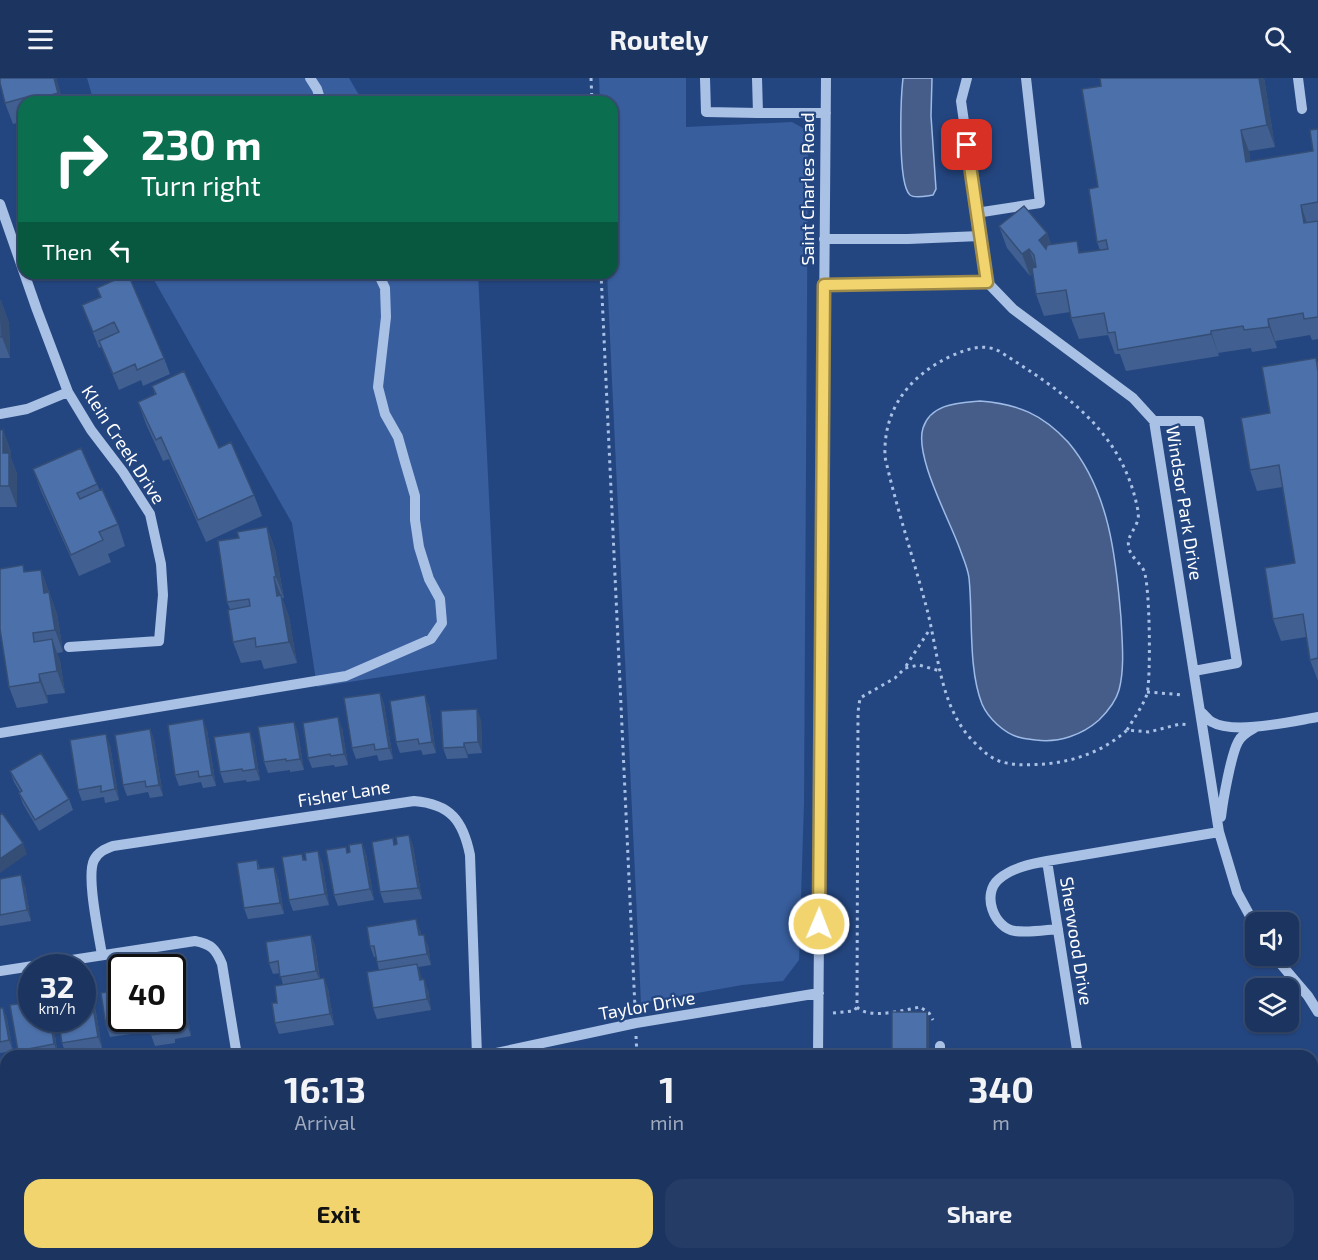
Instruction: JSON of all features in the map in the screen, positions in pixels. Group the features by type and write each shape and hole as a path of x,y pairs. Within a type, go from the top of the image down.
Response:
{"street":[{"path":"309,78 319,96"},
{"path":"705,78 706,112 826,113"},
{"path":"757,78 758,113"},
{"name":"Saint Charles Road","path":"818,1050 826,78"},
{"path":"824,285 987,282 961,101 967,78"},
{"path":"976,213 1040,202 1026,78"},
{"path":"1298,78 1302,109"},
{"name":"Klein Creek Drive","path":"0,204 18,256"},
{"path":"824,239 980,236"},
{"name":"Klein Creek Drive","path":"26,279 68,392 91,430 123,472 150,514 161,564 163,595 159,641 69,647"},
{"path":"0,733 346,676 431,639 442,623 440,599 429,579 419,547 415,520 415,496 398,437 385,414 378,387 386,317 384,288 380,279"},
{"name":"Windsor Park Drive","path":"987,282 1013,309 1133,398 1154,421 1219,832 1237,892 1248,912"},
{"path":"0,414 27,409 68,392"},
{"path":"1154,421 1199,421 1237,663 1194,671"},
{"path":"1201,712 1211,722 1224,726 1257,727 1318,717"},
{"path":"1219,832 1223,800 1237,743 1245,733 1257,727"},
{"name":"Fisher Lane","path":"102,955 91,874 94,859 103,850 113,846 414,801 435,804 459,822 466,836 470,855 477,1050"},
{"name":"Sherwood Drive","path":"1077,1050 1047,861 1219,832"},
{"path":"1047,861 1020,867 998,880 993,888 991,901 998,921 1007,929 1017,932 1058,928"},
{"path":"0,971 195,942 207,944 216,950 222,964 236,1050"},
{"path":"1282,966 1308,996 1318,1012"},
{"name":"Taylor Drive","path":"510,1050 636,1023 819,993"}],"path":[{"path":"591,78 592,96"},
{"path":"600,279 636,1023"},
{"path":"989,346 1046,381 1088,415 1105,434 1128,476 1139,519 1129,538 1128,545 1130,552 1144,570 1148,594 1147,692 1127,730 1112,743 1094,753 1035,765 1012,765 992,758 969,738 956,720 940,671 931,628 888,472 884,436 899,398 916,378 937,363 961,352 989,346"},
{"path":"931,628 905,668 895,678 860,698 858,712 857,1007 861,1012 872,1014 920,1007 933,1020"},
{"path":"905,668 919,665 940,671"},
{"path":"1147,692 1186,695"},
{"path":"1127,730 1149,732 1180,724 1197,726"},
{"path":"819,1014 854,1011 857,1007"}],"shaded area":[{"path":"87,78 349,78 360,96 92,96"},
{"path":"599,78 686,78 686,127 792,122 808,131 804,803 799,960 783,981 742,985 641,1003 607,279 618,279 618,96 600,96"},
{"path":"903,78 932,78 931,116 936,189 933,195 912,196 906,188 901,139"},
{"path":"153,279 478,279 497,659 317,687 292,523"},
{"path":"980,401 1018,408 1049,424 1058,432 1082,461 1093,481 1108,525 1121,618 1123,654 1121,681 1118,694 1099,720 1078,734 1062,739 1045,741 1020,738 1007,732 988,714 978,690 973,659 968,571 928,472 922,440 923,428 927,420 939,409 955,404"}],"building":[{"path":"0,78 54,78 58,93 48,96 18,96 18,99 5,103"},
{"path":"1100,78 1259,78 1267,125 1241,130 1246,162 1313,151 1310,130 1318,129 1318,202 1301,205 1304,223 1318,221 1318,317 1304,319 1303,313 1268,319 1269,327 1244,330 1243,326 1211,331 1211,334 1118,350 1115,332 1108,333 1104,313 1071,318 1066,290 1036,294 1032,268 1036,267 1034,255 1029,249 1022,254 999,226 1024,206 1047,233 1039,240 1046,249 1047,245 1077,241 1079,253 1108,249 1106,240 1097,242 1089,189 1098,187 1082,89 1101,86"},
{"path":"117,279 130,279 164,358 137,370 135,364 113,374 99,341 119,332 114,322 93,332 82,305 101,297 97,288"},
{"path":"1,301 2,337 0,337"},
{"path":"1316,358 1318,372 1318,658 1310,660 1303,614 1273,619 1265,568 1295,563 1279,465 1250,470 1241,418 1270,413 1262,367"},
{"path":"184,371 219,448 231,442 254,495 198,520 161,437 156,440 138,402 156,394 152,386"},
{"path":"0,430 3,430 3,453 9,453 9,486 0,486"},
{"path":"81,448 97,484 77,493 80,499 102,489 118,524 99,532 103,540 71,555 33,469"},
{"path":"267,527 277,596 281,595 289,642 256,647 255,638 233,642 228,610 250,606 249,599 227,602 218,541 239,538 237,532"},
{"path":"23,565 24,572 41,570 44,593 49,592 55,630 33,633 34,642 52,639 57,671 39,674 40,682 9,687 0,629 0,569"},
{"path":"380,693 389,748 375,750 374,744 352,748 344,698"},
{"path":"425,695 432,742 419,744 418,739 396,742 390,701"},
{"path":"477,709 478,742 464,743 464,747 443,748 441,711"},
{"path":"338,717 344,754 308,758 303,723"},
{"path":"203,719 212,775 199,777 198,771 175,775 168,725"},
{"path":"294,722 300,759 264,762 258,727"},
{"path":"150,729 159,785 146,787 145,781 123,785 115,735"},
{"path":"250,732 256,769 220,772 214,737"},
{"path":"106,734 115,789 101,792 101,786 78,790 70,740"},
{"path":"41,753 69,799 35,820 19,793 22,791 10,771"},
{"path":"2,813 23,843 0,859 0,815"},
{"path":"409,835 418,888 380,892 372,842 393,838 394,845 397,844 396,837"},
{"path":"362,843 370,889 334,895 326,850 346,847 347,853 350,852 349,845"},
{"path":"318,851 325,894 289,900 282,857 302,854 303,860 306,860 305,853"},
{"path":"257,860 258,869 274,867 280,903 244,908 237,863"},
{"path":"21,875 27,910 0,915 0,879"},
{"path":"416,919 419,935 424,935 427,954 377,962 374,946 370,946 367,927"},
{"path":"311,935 316,971 280,977 278,961 269,963 266,942"},
{"path":"417,964 420,980 424,979 427,999 373,1008 367,972"},
{"path":"324,978 330,1014 275,1023 272,1003 277,1003 275,986"},
{"path":"108,992 108,1026 106,1026 101,993"},
{"path":"18,1004 18,1032 52,1032 54,1044 18,1050 10,1005"},
{"path":"0,1008 3,1008 9,1040 0,1042"},
{"path":"892,1012 927,1012 927,1050 892,1050"},
{"path":"96,1025 98,1037 62,1043 60,1032 96,1032"},
{"path":"151,1032 171,1032 151,1035"}],"route":[{"path":"819,924 824,285 987,282 967,145"}]}
